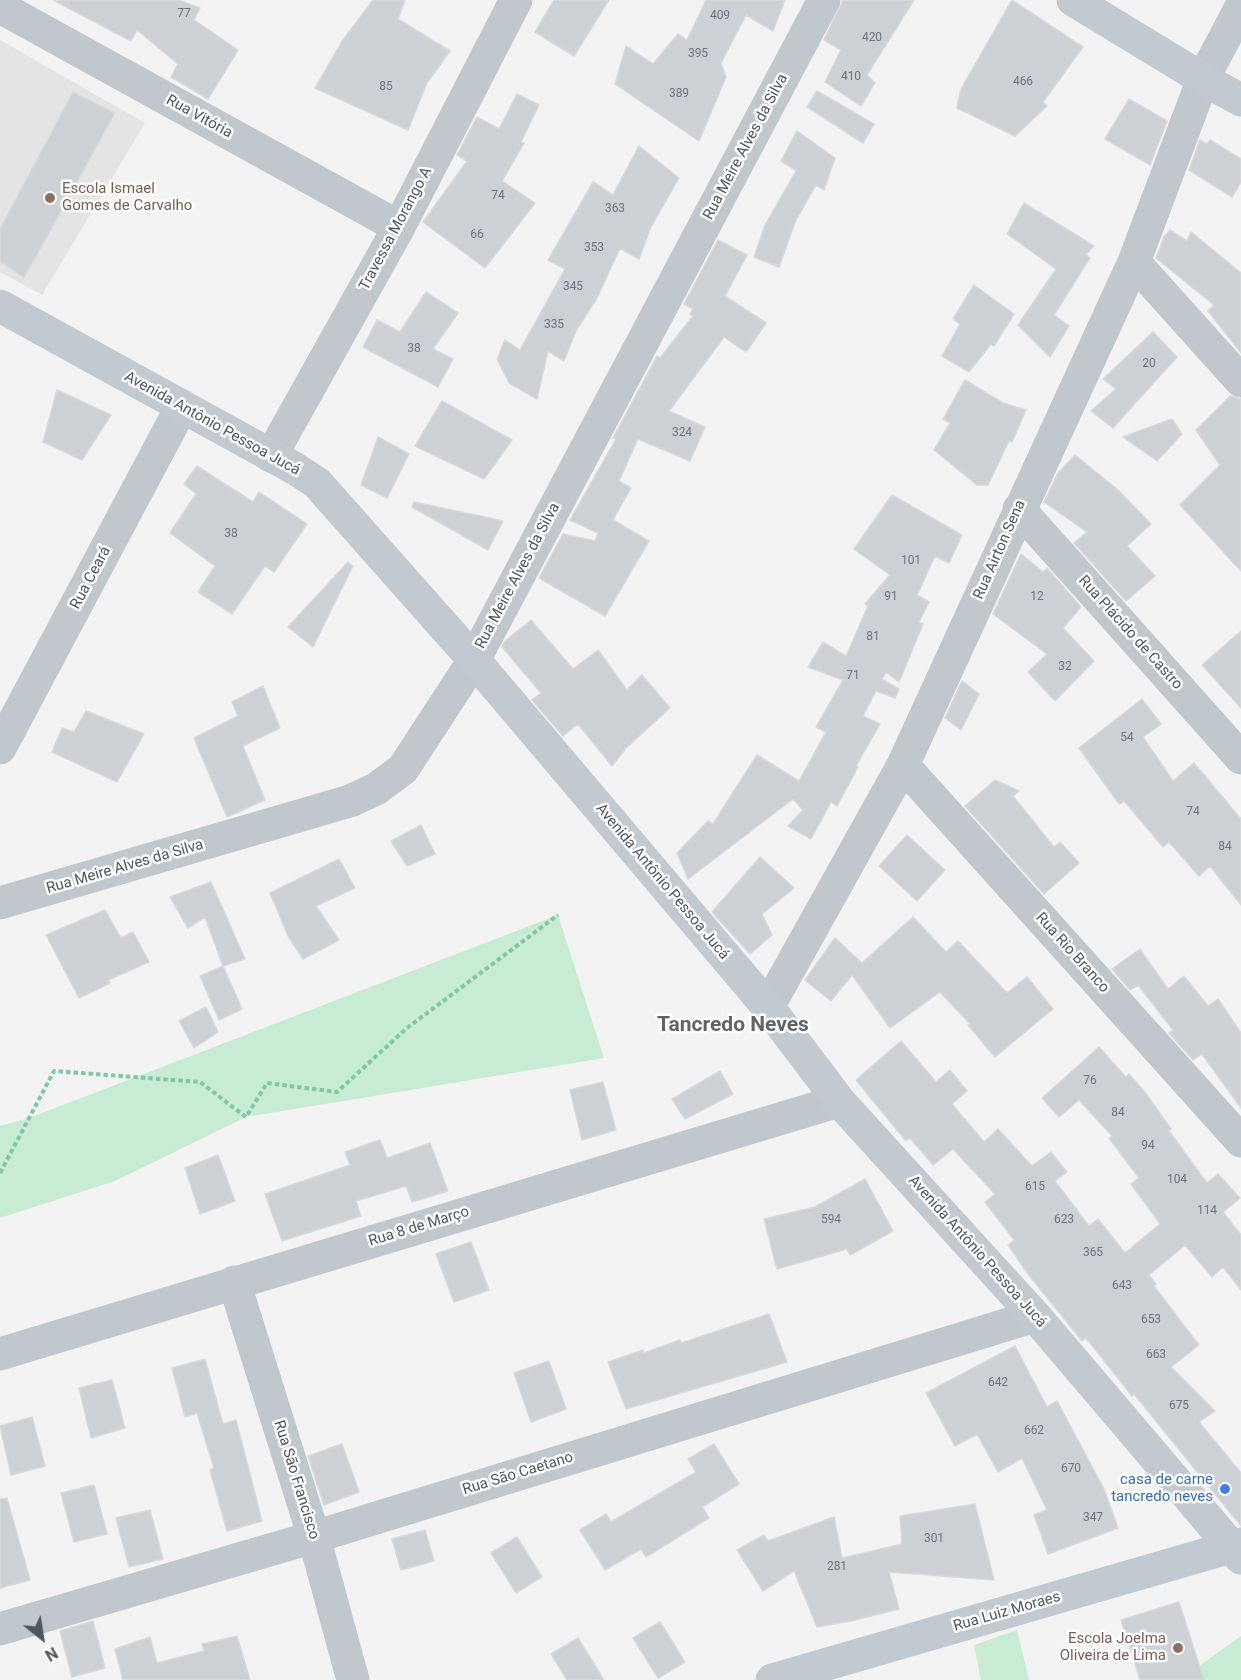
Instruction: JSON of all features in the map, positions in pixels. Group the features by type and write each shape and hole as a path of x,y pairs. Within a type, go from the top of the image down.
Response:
{"street":[{"name":"Travessa Morango A","path":"271,456 399,226 516,0"},
{"name":"Rua Meire Alves da Silva","path":"0,903 350,801 376,789 403,769 474,660 824,0"},
{"path":"1073,0 1203,80 1241,100"},
{"name":"Rua Vitória","path":"0,7 399,226"},
{"name":"Rua Airton Sena","path":"768,1007 903,765 1134,262 1203,80 1241,7"},
{"path":"1134,262 1241,381"},
{"name":"Avenida Antônio Pessoa Jucá","path":"0,306 317,483 474,660 768,1007 839,1101 1035,1316 1238,1550"},
{"name":"Rua Ceará","path":"0,748 181,408"},
{"name":"Rua Plácido de Castro","path":"1019,509 1241,758"},
{"name":"Rua Rio Branco","path":"903,765 1241,1141"},
{"name":"Rua 8 de Março","path":"0,1354 839,1101"},
{"name":"Rua São Francisco","path":"234,1282 314,1537 353,1680"},
{"name":"Rua São Caetano","path":"0,1629 314,1537 1035,1316"},
{"name":"Rua Luiz Moraes","path":"772,1680 1238,1550"}],"path":[{"path":"0,1173 54,1071 200,1082 246,1117 267,1083 337,1092 407,1028 558,915"}],"shaded area":[{"name":"Escola Ismael Gomes de Carvalho","path":"0,40 145,123 42,295 0,272"}],"green space":[{"path":"558,915 604,1058 246,1117 115,1181 0,1218 0,1126 29,1118"},
{"path":"1017,1630 1029,1680 981,1680 974,1645"},
{"path":"1241,1636 1241,1680 1204,1680 1199,1666"}],"building":[{"path":"53,0 179,0 200,8 194,20 238,50 208,99 171,77 178,64 137,30 131,41"},
{"path":"373,0 405,0 398,19 450,51 427,83 408,130 315,88 343,40"},
{"path":"554,0 609,0 574,56 535,32"},
{"path":"706,0 785,0 773,31 746,15 721,63 726,77 699,141 615,84 626,46 653,64 678,34 687,40"},
{"path":"843,0 914,0 867,75 875,83 861,106 825,82 841,50 824,40"},
{"path":"1012,0 1083,47 1043,102 1047,106 1015,136 957,108 961,89"},
{"path":"817,91 874,124 863,143 807,107"},
{"path":"73,92 115,113 24,278 0,261 0,229"},
{"path":"517,94 539,105 521,142 524,143 502,181 535,203 485,268 423,222 467,161 457,155 477,117 499,129"},
{"path":"1129,99 1167,121 1150,165 1105,139"},
{"path":"797,131 835,158 824,190 816,185 796,220 779,267 754,257 765,225 796,171 781,161"},
{"path":"1200,140 1207,144 1210,140 1241,159 1241,182 1232,197 1189,170"},
{"path":"639,146 679,178 651,227 639,259 620,248 597,298 576,331 564,361 548,351 537,399 509,383 497,359 505,340 520,350 565,269 548,260 593,182 613,195"},
{"path":"1024,203 1094,246 1086,254 1090,258 1054,315 1069,326 1050,357 1018,325 1056,269 1007,234"},
{"path":"1170,230 1187,241 1191,232 1241,273 1241,353 1208,311 1214,305 1156,258 1164,237"},
{"path":"718,240 747,255 725,296 766,323 746,352 724,337 669,411 705,427 690,461 638,439 619,481 631,488 613,520 649,541 605,616 539,578 563,534 595,541 598,533 570,520 616,439 613,438 657,356 660,358 693,316 690,314 693,309 684,304"},
{"path":"974,285 1014,314 994,346 991,344 969,372 942,356 960,324 953,319"},
{"path":"426,292 458,313 433,349 453,359 438,387 363,347 377,320 400,332"},
{"path":"1153,332 1177,357 1113,428 1091,411 1116,389 1103,379"},
{"path":"965,380 1003,403 1026,410 1012,442 1009,441 988,485 977,485 934,450 950,423 943,419"},
{"path":"57,390 111,415 82,460 43,442"},
{"path":"1230,396 1241,399 1241,571 1180,505 1220,465 1196,430"},
{"path":"442,401 512,440 484,479 415,446"},
{"path":"1172,419 1182,434 1157,461 1123,437"},
{"path":"378,437 409,454 387,498 361,485"},
{"path":"1075,455 1117,489 1151,524 1127,546 1155,576 1126,601 1074,543 1087,532 1044,502 1058,473"},
{"path":"197,466 253,502 259,492 307,524 274,572 265,566 232,614 198,592 215,566 170,533 196,494 184,484"},
{"path":"892,495 962,535 949,563 935,556 917,595 929,602 919,622 923,624 899,682 886,672 882,679 899,689 895,698 876,691 863,716 880,724 837,806 831,802 811,839 788,826 803,810 793,799 688,879 677,853 708,821 713,824 757,755 799,781 826,732 816,727 843,680 808,667 823,642 846,656 868,606 865,604 890,575 854,549"},
{"path":"414,502 503,521 488,550 412,507"},
{"path":"1021,554 1043,572 1047,568 1081,607 1063,628 1094,661 1055,701 1028,672 1047,654 993,614"},
{"path":"348,562 353,566 313,647 288,627"},
{"path":"531,620 573,669 598,650 627,690 642,675 670,708 626,748 612,766 578,724 563,736 532,700 541,693 502,647 505,641"},
{"path":"1241,631 1241,708 1202,665"},
{"path":"962,681 979,694 961,730 945,718"},
{"path":"263,686 280,728 243,746 265,800 227,817 194,738 238,716 232,702"},
{"path":"1142,699 1161,724 1143,737 1173,781 1194,763 1241,819 1241,905 1210,866 1199,876 1169,842 1163,847 1124,801 1119,804 1079,748"},
{"path":"86,711 144,734 117,782 52,752 62,728 74,732"},
{"path":"995,780 1019,791 1013,796 1054,847 1060,842 1079,863 1044,894 965,806"},
{"path":"421,825 435,854 407,866 391,841"},
{"path":"907,835 945,870 917,901 879,866"},
{"path":"760,857 794,888 762,914 772,935 750,954 712,912"},
{"path":"339,859 355,888 316,906 339,940 303,959 288,936 270,893"},
{"path":"211,882 245,959 223,966 205,917 188,928 170,897"},
{"path":"105,910 121,938 133,932 149,962 108,980 110,983 79,998 46,935"},
{"path":"913,917 946,952 958,941 1007,993 1027,977 1053,1009 995,1057 968,1025 970,1024 940,992 890,1028 852,975 831,1001 805,980 835,938 862,963"},
{"path":"1140,949 1168,989 1184,976 1208,1006 1218,999 1241,1033 1241,1108 1202,1054 1193,1060 1169,1033 1173,1030 1138,985 1130,990 1112,969"},
{"path":"223,966 242,1009 219,1020 200,976"},
{"path":"206,1007 218,1032 194,1048 179,1021"},
{"path":"901,1041 936,1082 950,1070 967,1091 952,1104 984,1142 998,1129 1032,1166 1051,1152 1067,1172 1055,1181 1089,1226 1098,1219 1125,1253 1160,1224 1131,1184 1139,1178 1109,1138 1112,1136 1079,1100 1059,1117 1042,1098 1099,1047 1126,1077 1129,1074 1145,1092 1171,1129 1169,1131 1207,1183 1218,1174 1240,1198 1223,1212 1241,1235 1241,1290 1223,1267 1212,1277 1185,1245 1149,1275 1156,1284 1154,1286 1199,1345 1171,1367 1215,1411 1199,1422 1241,1473 1241,1526 1134,1394 1132,1396 1086,1338 1082,1341 1028,1274 1008,1245 1014,1240 985,1202 995,1194 953,1149 933,1165 910,1138 906,1141 856,1080"},
{"path":"720,1071 733,1094 685,1119 672,1099"},
{"path":"603,1082 616,1130 582,1140 570,1090"},
{"path":"380,1140 387,1158 430,1143 448,1191 412,1202 406,1186 356,1201 361,1216 282,1241 265,1194 350,1165 345,1152"},
{"path":"218,1155 235,1201 200,1214 185,1168"},
{"path":"865,1179 893,1231 850,1255 847,1249 777,1269 764,1219 815,1207"},
{"path":"471,1242 489,1290 454,1302 436,1254"},
{"path":"769,1314 787,1362 626,1409 608,1362 643,1350 644,1353 680,1340 681,1343"},
{"path":"1015,1346 1047,1407 1057,1401 1104,1489 1118,1528 1048,1554 1034,1515 1047,1510 1022,1458 998,1472 977,1434 955,1446 926,1393"},
{"path":"205,1359 223,1424 236,1420 262,1521 227,1531 210,1470 214,1468 197,1413 185,1417 172,1368"},
{"path":"549,1361 566,1409 531,1422 514,1373"},
{"path":"112,1380 125,1428 91,1438 79,1388"},
{"path":"32,1417 45,1466 11,1475 0,1426"},
{"path":"342,1444 359,1492 324,1505 308,1456"},
{"path":"714,1444 739,1484 702,1507 709,1518 646,1557 641,1549 605,1570 580,1530 606,1514 611,1522 696,1472 688,1459"},
{"path":"94,1485 107,1534 74,1542 61,1493"},
{"path":"7,1498 30,1580 0,1588 0,1499"},
{"path":"975,1504 994,1580 889,1572 899,1609 851,1621 817,1627 794,1571 763,1591 737,1550 764,1535 768,1541 834,1517 842,1558 902,1544 900,1516"},
{"path":"150,1510 163,1559 129,1567 116,1518"},
{"path":"425,1530 434,1561 401,1570 392,1539"},
{"path":"517,1537 542,1577 516,1593 491,1553"},
{"path":"1179,1602 1204,1680 1140,1680 1121,1620"},
{"path":"93,1621 105,1668 72,1677 60,1631"},
{"path":"660,1622 685,1662 658,1678 633,1638"},
{"path":"237,1636 250,1680 123,1680 115,1649 150,1637 157,1663 204,1651 202,1644"},
{"path":"578,1638 604,1680 567,1680 551,1654"}],"place":[{"name":"Escola Ismael Gomes de Carvalho","path":"50,198"},
{"name":"casa de carne tancredo neves","path":"1225,1489"},
{"name":"Escola Joelma Oliveira de Lima","path":"1178,1648"}],"district":[{"name":"Tancredo Neves","path":"733,1026"}]}
